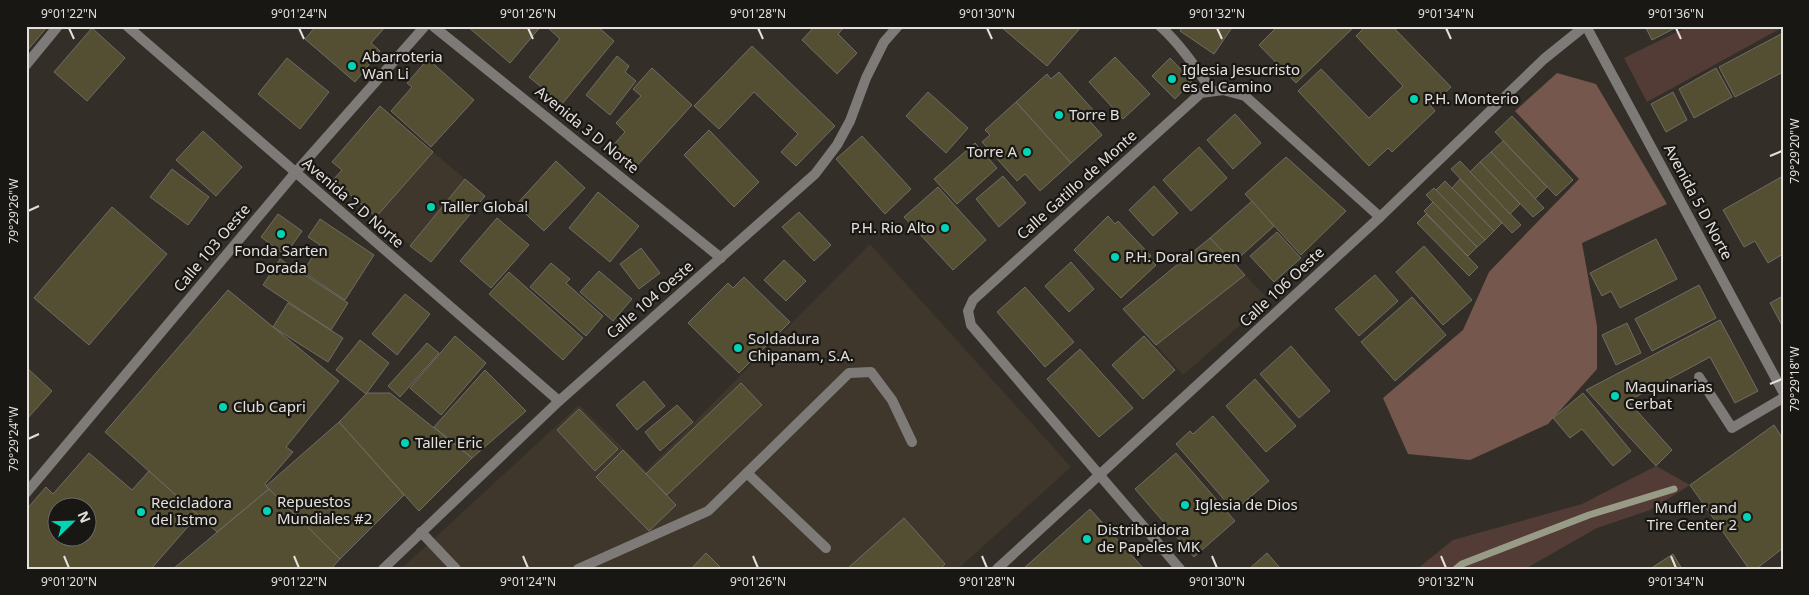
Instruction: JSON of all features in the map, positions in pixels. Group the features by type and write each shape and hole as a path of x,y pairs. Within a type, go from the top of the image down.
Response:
{"street":[{"path":"26,65 58,26"},
{"name":"Avenida 2 D Norte","path":"127,26 559,401"},
{"name":"Calle 103 Oeste","path":"26,493 295,172 426,26"},
{"name":"Avenida 3 D Norte","path":"433,26 721,258"},
{"name":"Calle 104 Oeste","path":"383,569 559,401 815,174 837,145 850,121 866,78 884,42 898,26"},
{"path":"1160,26 1170,35 1212,91 1223,90 1245,96 1380,217"},
{"name":"Calle 106 Oeste","path":"997,569 1380,217 1544,59 1586,26"},
{"name":"Avenida 5 D Norte","path":"1586,26 1783,392"},
{"name":"Calle Gatillo de Monte","path":"1180,569 971,325 968,311 973,300 1201,93 1212,91"},
{"path":"578,569 708,511 849,373 871,372 892,400 912,442"},
{"path":"1699,377 1732,428 1783,398"},
{"path":"747,473 826,548"},
{"path":"420,532 456,569"}],"shaded area":[{"path":"1689,26 1783,27 1647,102 1624,58"},
{"path":"1557,73 1596,84 1667,204 1582,243 1597,326 1597,369 1548,424 1470,460 1408,454 1383,398 1463,330 1489,272 1579,179 1515,111"},
{"name":"Taller Global","path":"433,152 485,196 431,262 376,217"},
{"path":"1210,238 1269,300 1183,375 1123,309"},
{"path":"870,244 1071,467 958,569 401,569 579,405 646,471"},
{"path":"1656,466 1690,485 1650,510 1597,528 1525,569 1417,569 1453,540 1582,504"}],"building":[{"path":"26,26 48,26 26,52"},
{"name":"Abarroteria Wan Li","path":"316,26 386,26 371,43 380,51 355,82 305,39"},
{"path":"467,26 541,26 510,63"},
{"path":"546,26 597,26 614,41 562,104 529,77 560,39"},
{"path":"815,26 845,26 838,34 857,53 837,74 802,40"},
{"path":"1000,26 1082,26 1047,66"},
{"path":"1183,26 1233,26 1214,54 1180,31"},
{"path":"1278,26 1355,26 1296,83 1259,45"},
{"name":"P.H. Monterio","path":"1366,26 1392,26 1451,87 1431,106 1435,111 1392,152 1388,148 1369,166 1298,91 1321,69 1369,118 1403,86 1356,36"},
{"path":"1645,26 1679,26 1652,40"},
{"path":"92,28 125,58 87,101 54,72"},
{"path":"1783,33 1783,72 1735,97 1719,67"},
{"path":"752,46 835,126 796,166 781,152 798,134 754,92 719,129 694,106"},
{"path":"617,56 629,66 625,72 636,81 610,115 586,95"},
{"path":"1115,57 1150,94 1123,119 1089,82"},
{"path":"287,58 329,92 300,129 258,94"},
{"name":"Iglesia Jesucristo es el Camino","path":"1170,58 1192,81 1175,99 1152,76"},
{"path":"428,59 474,100 431,147 391,111 412,87 407,83"},
{"path":"652,68 692,105 633,170 610,149 625,132 616,123 641,96 633,89"},
{"path":"1716,68 1732,97 1694,118 1679,89"},
{"name":"Torre B","path":"1059,72 1094,111 1087,118 1102,135 1071,163 1016,102 1047,74 1051,79"},
{"path":"928,92 968,128 946,153 906,116"},
{"path":"1673,92 1687,120 1666,132 1651,104"},
{"name":"Torre A","path":"1016,102 1071,163 1040,191 1025,174 1017,181 982,142 990,135 985,130"},
{"path":"380,106 433,152 376,217 333,180 342,170 332,162"},
{"path":"1235,114 1261,143 1233,169 1207,140"},
{"path":"1512,116 1573,180 1556,196 1495,132"},
{"path":"709,130 759,182 734,207 684,155"},
{"path":"203,131 242,167 216,196 176,160"},
{"path":"862,136 911,189 885,214 836,159"},
{"path":"1503,141 1547,187 1535,199 1491,152"},
{"path":"975,143 997,168 957,204 934,179"},
{"path":"1199,147 1227,178 1191,211 1163,180"},
{"path":"1491,152 1544,208 1533,217 1480,162"},
{"path":"1286,157 1346,211 1301,255 1245,194"},
{"path":"556,161 585,188 544,231 516,205"},
{"path":"1460,161 1521,225 1512,233 1451,169"},
{"path":"1480,162 1520,204 1510,214 1470,172"},
{"path":"172,169 209,197 188,225 150,197"},
{"path":"1003,176 1026,203 999,227 976,199"},
{"path":"1783,176 1783,254 1768,263 1755,241 1744,247 1723,210"},
{"path":"465,179 485,196 431,262 410,246"},
{"path":"1460,179 1502,223 1494,231 1452,188"},
{"path":"1445,181 1494,231 1485,240 1436,190"},
{"path":"1154,186 1178,213 1153,236 1129,210"},
{"name":"P.H. Rio Alto","path":"938,187 986,240 953,270 904,217"},
{"path":"1434,188 1485,240 1477,247 1426,195"},
{"path":"598,192 639,226 610,262 569,228"},
{"path":"1252,201 1274,226 1233,263 1210,238"},
{"path":"1433,202 1477,247 1468,256 1424,211"},
{"path":"112,207 167,254 89,345 34,298"},
{"path":"799,212 831,245 814,261 782,227"},
{"name":"Fonda Sarten Dorada","path":"278,214 302,231 285,255 261,237"},
{"path":"1426,214 1478,267 1469,276 1417,223"},
{"name":"P.H. Doral Green","path":"1108,216 1115,224 1118,221 1151,256 1149,258 1156,265 1121,298 1074,250"},
{"path":"497,218 529,245 491,288 460,261"},
{"path":"320,219 374,255 345,300 303,272 320,245 308,237"},
{"path":"1277,232 1301,258 1274,282 1250,256"},
{"path":"1210,238 1245,275 1156,345 1123,309"},
{"path":"1656,239 1677,279 1620,308 1611,291 1602,296 1590,273"},
{"path":"1424,246 1472,300 1443,325 1396,272"},
{"path":"641,248 660,273 639,289 620,264"},
{"path":"280,259 348,303 331,330 263,285"},
{"path":"784,260 806,281 786,301 764,280"},
{"path":"1071,262 1094,289 1069,312 1045,286"},
{"path":"551,263 570,279 566,283 603,316 586,336 530,287"},
{"path":"599,271 632,299 613,321 580,292"},
{"path":"509,272 583,338 563,360 489,294"},
{"path":"1375,275 1398,301 1359,336 1335,309"},
{"name":"Soldadura Chipanam, S.A.","path":"744,277 790,322 739,373 688,323 728,283 733,288"},
{"path":"1699,285 1716,318 1652,351 1635,319"},
{"path":"1025,287 1074,342 1045,367 997,312"},
{"name":"Club Capri","path":"228,290 339,381 286,447 293,452 265,484 269,489 217,532 105,432"},
{"path":"405,294 430,314 397,355 372,334"},
{"path":"1783,296 1783,327 1770,303"},
{"path":"1412,297 1446,335 1395,381 1361,342"},
{"path":"288,303 343,338 328,362 273,327"},
{"name":"Maquinarias Cerbat","path":"1720,320 1758,391 1735,403 1710,357 1628,401 1672,450 1656,466 1586,390"},
{"path":"1627,323 1641,353 1616,365 1602,335"},
{"path":"455,336 486,363 441,415 410,388"},
{"path":"1144,336 1175,370 1143,399 1112,365"},
{"path":"360,340 389,363 366,394 336,370"},
{"path":"427,343 439,353 400,397 388,386"},
{"path":"1291,346 1330,391 1299,418 1260,374"},
{"path":"1080,349 1133,408 1099,437 1047,379"},
{"path":"26,367 52,391 26,420"},
{"path":"485,370 526,411 472,458 434,427"},
{"path":"1255,379 1296,426 1266,452 1226,406"},
{"path":"644,381 665,406 637,430 616,405"},
{"path":"741,383 762,405 667,495 646,474"},
{"name":"Taller Eric","path":"367,393 390,393 472,458 419,511 339,422"},
{"path":"1583,393 1631,451 1613,466 1582,429 1570,438 1553,418"},
{"path":"677,405 693,422 660,451 645,432"},
{"path":"579,409 618,449 595,471 557,430"},
{"path":"1213,416 1269,481 1234,511 1176,444 1190,431 1193,434"},
{"path":"339,422 404,495 340,559 266,486"},
{"name":"Muffler and Tire Center 2","path":"1774,425 1783,439 1783,548 1756,569 1749,569 1690,485"},
{"path":"623,450 676,505 649,531 596,477"},
{"name":"Recicladora del Istmo","path":"89,453 132,490 149,471 198,515 151,569 26,569 26,510 46,487 53,494"},
{"name":"Iglesia de Dios","path":"1176,453 1235,521 1194,557 1135,489"},
{"name":"Repuestos Mundiales #2","path":"269,489 340,559 331,569 173,569"},
{"name":"Distribuidora de Papeles MK","path":"1090,509 1144,569 1023,569"},
{"path":"904,518 945,564 940,569 847,569"},
{"path":"706,553 722,569 691,569"},
{"path":"1267,553 1281,569 1249,569"},
{"path":"1673,554 1682,569 1650,569"}],"waterway":[{"path":"1456,569 1462,564 1589,515 1674,489"}],"place":[{"name":"Abarroteria Wan Li","path":"352,66"},
{"name":"Iglesia Jesucristo es el Camino","path":"1172,79"},
{"name":"P.H. Monterio","path":"1414,99"},
{"name":"Torre B","path":"1059,115"},
{"name":"Torre A","path":"1027,152"},
{"name":"Taller Global","path":"431,207"},
{"name":"P.H. Rio Alto","path":"945,228"},
{"name":"Fonda Sarten Dorada","path":"281,234"},
{"name":"P.H. Doral Green","path":"1115,257"},
{"name":"Soldadura Chipanam, S.A.","path":"738,348"},
{"name":"Maquinarias Cerbat","path":"1615,396"},
{"name":"Club Capri","path":"223,407"},
{"name":"Taller Eric","path":"405,443"},
{"name":"Iglesia de Dios","path":"1185,505"},
{"name":"Repuestos Mundiales #2","path":"267,511"},
{"name":"Recicladora del Istmo","path":"141,512"},
{"name":"Muffler and Tire Center 2","path":"1747,517"},
{"name":"Distribuidora de Papeles MK","path":"1087,539"}]}
